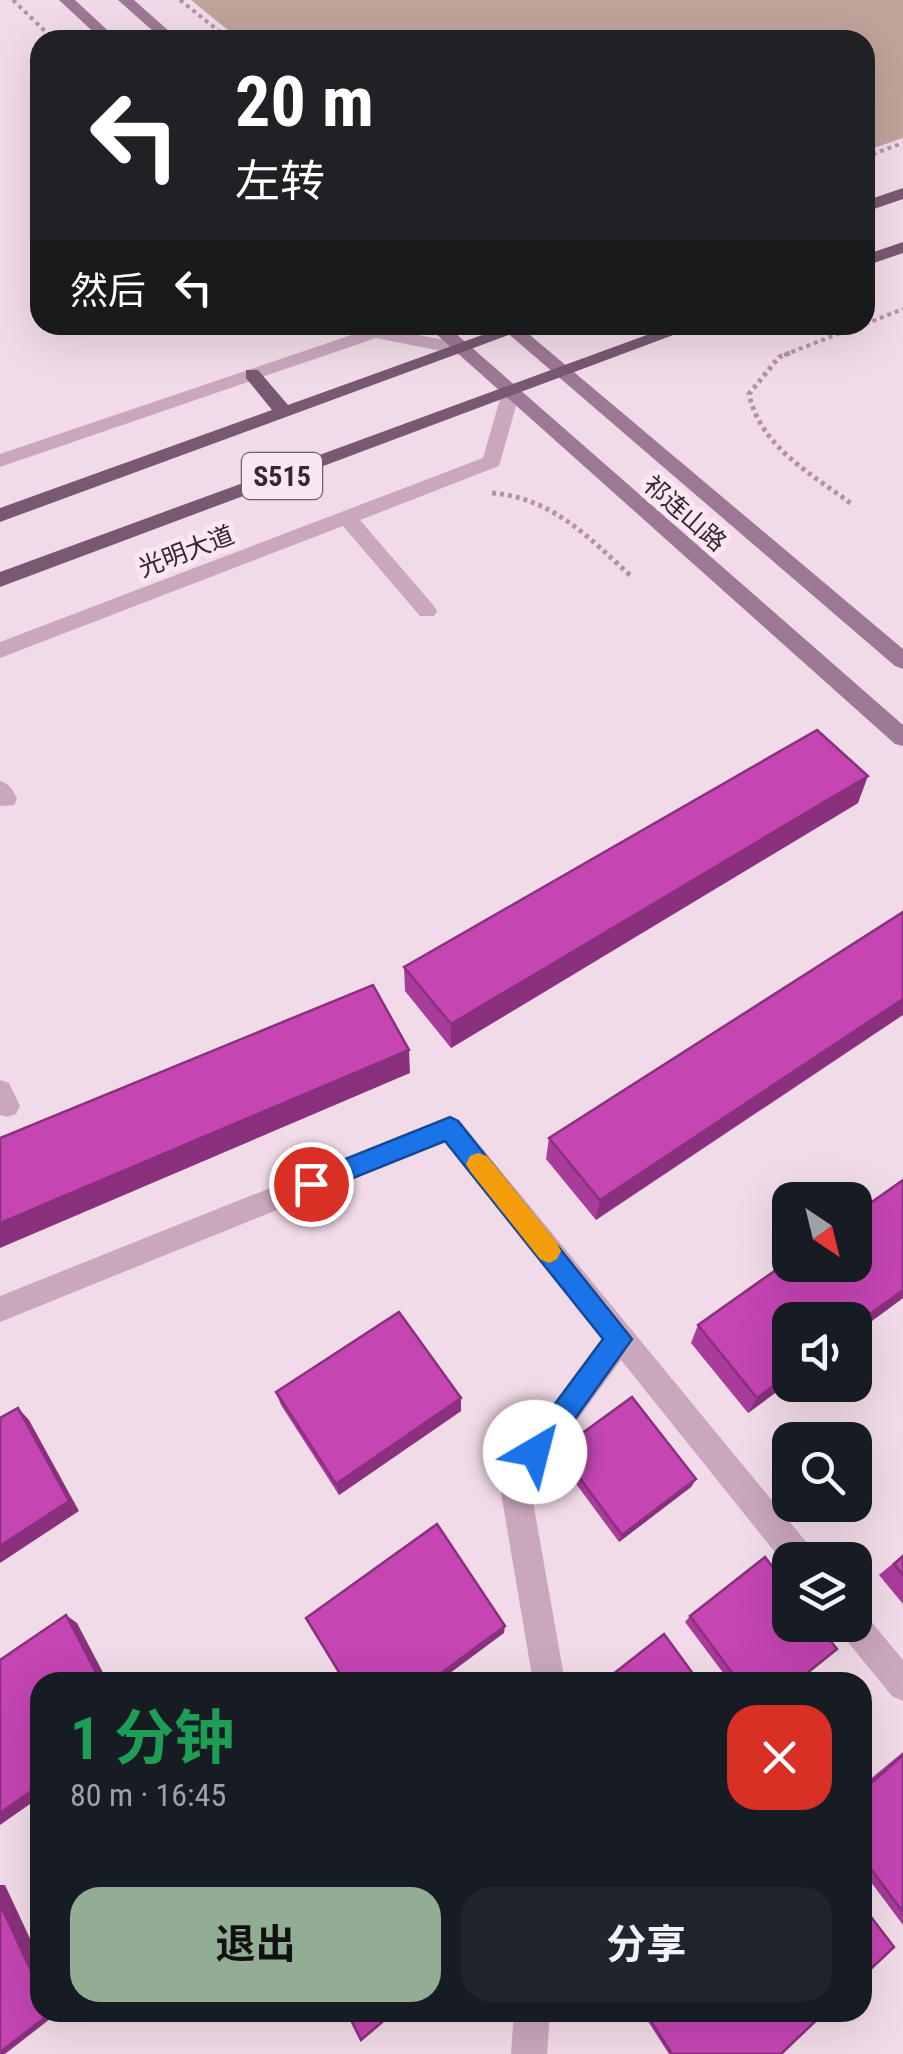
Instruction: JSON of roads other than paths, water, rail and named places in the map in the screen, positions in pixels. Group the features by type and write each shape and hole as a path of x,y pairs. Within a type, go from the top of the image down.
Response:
{"main road":[{"path":"66,0 100,30"},
{"path":"125,0 160,30"},
{"path":"875,203 903,193"},
{"path":"875,257 903,247"},
{"name":"祁连山路","path":"446,335 903,738"},
{"name":"S515","path":"0,515 495,335"},
{"name":"祁连山路","path":"524,335 903,662"},
{"name":"光明大道","path":"0,580 665,335"},
{"path":"252,374 284,413"}],"street":[{"name":"S515","path":"0,461 365,335"},
{"name":"S515","path":"390,335 461,348"},
{"name":"光明大道","path":"0,650 492,462 510,392"},
{"path":"346,517 427,612"},
{"path":"0,1310 450,1128 785,1542"},
{"path":"547,1672 514,1481 619,1339"},
{"path":"868,1642 903,1685"},
{"path":"529,2054 531,2022"}]}
